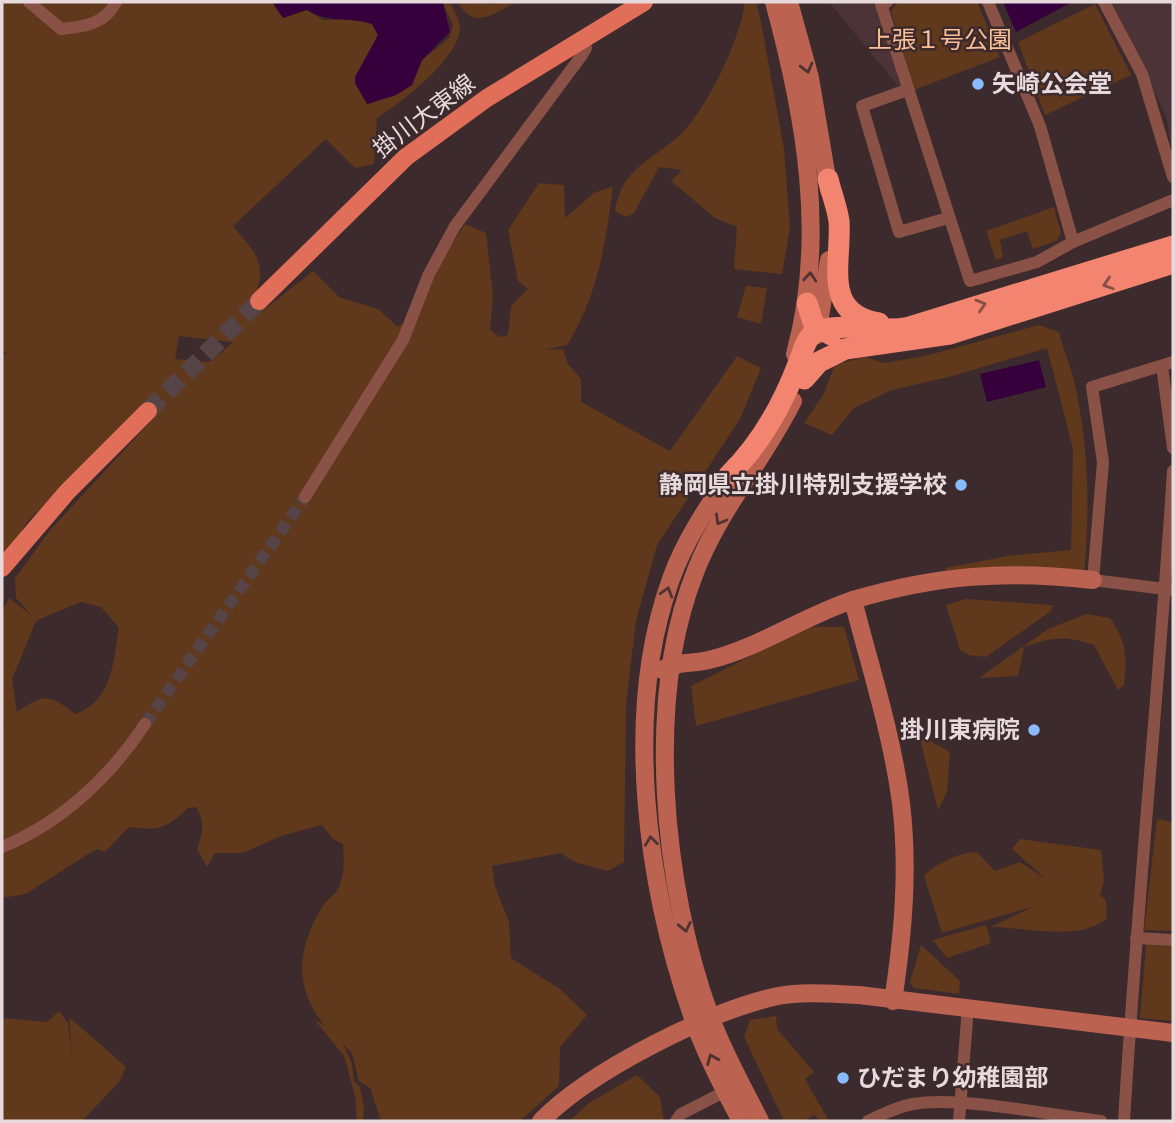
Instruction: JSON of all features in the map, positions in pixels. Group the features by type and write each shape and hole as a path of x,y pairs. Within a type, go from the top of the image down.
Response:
{"highway":[{"path":"828,179 839,219 838,281 846,307 867,321 884,324 941,318"},
{"path":"728,477 748,457 762,435 779,407 806,343 819,331 838,327 889,330 941,318 1173,246"},
{"path":"804,379 819,362 835,352 950,334 1173,263"},
{"path":"807,303 819,331 835,337 887,344"}],"main road":[{"name":"掛川大東線","path":"259,301 406,157 487,98 644,2"},
{"path":"2,568 67,492 148,411"}],"street":[{"path":"29,2 61,29 87,27 111,13 116,2"},
{"path":"741,1121 726,1091 703,1021 669,940 656,877 648,797 647,710 655,638 671,579 685,547 758,431 785,381 807,303 811,260 811,204 798,108 774,2"},
{"path":"760,1121 703,1021 668,823 664,774 671,665 683,607 706,545 781,425 804,379 819,331 832,246 828,179 810,78 789,2"},
{"path":"887,2 881,4 970,281 1037,262 1073,242 1173,200"},
{"path":"988,2 1040,126 1073,242"},
{"path":"1104,2 1142,74 1173,177"},
{"path":"305,497 403,340 429,274 455,226 582,55 586,48 583,40"},
{"path":"908,90 862,106 899,232 948,218"},
{"path":"1093,580 1102,462 1092,387 1167,364 1173,448"},
{"path":"1124,1121 1136,938 1167,666 1173,471"},
{"path":"648,797 659,674 671,665 710,660 748,646 822,610 937,579 988,573 1035,574 1169,590"},
{"path":"853,600 891,748 901,802 904,932 893,1001"},
{"path":"655,638 660,656 671,665"},
{"path":"2,847 55,819 123,758 145,724"},
{"path":"1136,938 1173,940"},
{"path":"541,1121 580,1089 703,1021 780,996 814,993 968,1007 1173,1033"},
{"path":"959,1121 968,1007"},
{"path":"676,1121 681,1114 726,1091"},
{"path":"868,1121 893,1108 915,1103 961,1104 1040,1118 1101,1121"}],"shaded area":[{"path":"272,2 443,2 450,32 422,60 412,85 396,95 367,104 355,83 355,77 378,35 372,24 323,17 307,10 283,18"},
{"path":"829,2 881,2 900,88"},
{"path":"1003,2 1072,2 1016,32"},
{"path":"1112,2 1173,2 1173,156 1166,116"},
{"path":"1039,360 1046,387 987,402 980,374"}],"green space":[{"path":"2,2 274,2 307,10 323,20 356,19 372,24 378,35 355,83 368,104 396,95 412,84 422,60 449,38 453,25 442,2 450,2 460,27 457,39 440,65 427,78 377,118 374,164 355,168 326,139 233,226 257,257 260,275 254,297 266,308 313,271 339,297 378,309 398,327 402,324 409,332 432,276 465,224 486,233 493,295 490,330 500,337 508,335 511,306 528,289 518,281 508,230 539,183 564,185 565,218 594,193 613,186 604,248 586,307 567,345 544,350 563,349 568,364 581,379 581,402 670,451 737,356 761,368 740,419 657,545 636,621 626,704 624,862 608,871 574,862 561,853 492,866 495,886 509,922 511,958 560,989 587,1015 560,1047 559,1086 520,1121 381,1121 370,1088 359,1081 352,1053 343,1044 352,1064 354,1081 360,1087 364,1107 363,1121 357,1121 355,1096 344,1056 314,1019 325,1026 308,997 303,982 302,968 307,938 324,904 338,890 343,871 343,844 333,839 322,825 281,836 243,853 215,853 207,867 197,849 202,832 201,818 196,807 188,808 162,827 129,827 105,852 97,849 26,894 2,898 2,728 5,723 2,725 2,611 9,598 32,616 16,598 15,578 51,529 154,418 143,406 26,523 2,566 2,355 8,353 2,352","holes":["179,336 231,342 232,343 210,362 175,359","80,602 101,607 119,628 113,666 104,689 97,699 76,714 46,698 34,701 17,712 12,679 36,621"]},
{"path":"458,2 516,2 492,15 477,18 464,11"},
{"path":"745,2 756,2 784,149 790,228 782,274 734,269 737,227 715,218 671,181 682,170 659,167 634,213 626,217 615,211 624,183 632,173 683,132 713,89 737,34"},
{"name":"上張１号公園","path":"898,2 977,2 1000,57 914,90 891,11"},
{"path":"1095,4 1131,75 1045,115 1018,42"},
{"path":"1054,207 1061,233 1056,241 1033,249 1027,231 1000,240 1003,257 996,260 986,231"},
{"path":"746,286 767,288 761,324 737,317"},
{"path":"1039,325 1059,332 1080,409 1087,480 1084,575 946,575 945,568 1008,556 1071,550 1073,449 1047,348 949,377 892,390 854,408 832,435 804,423 823,395 835,365 865,357 884,363 925,356"},
{"path":"966,599 1053,605 1051,611 986,657 969,655 960,650 946,605"},
{"path":"1086,614 1110,618 1120,635 1125,666 1124,685 1118,690 1094,645 1066,639 1051,639 1024,647 1018,676 979,678 1048,629"},
{"path":"809,627 844,627 859,680 696,726 691,686"},
{"path":"919,735 950,752 947,792 938,810"},
{"path":"1157,819 1173,822 1173,931 1144,930"},
{"path":"1020,839 1101,850 1104,880 1100,896 1106,900 1107,918 1083,930 990,927 1035,906 942,933 924,876 949,859 977,852 995,871 1020,862 1047,880 1012,849"},
{"path":"986,925 991,943 947,958 933,940"},
{"path":"921,945 960,981 959,994 914,988 910,982"},
{"path":"1146,945 1173,946 1173,1021 1140,1018"},
{"path":"59,1011 68,1023 72,1057 69,1017 126,1067 119,1082 82,1121 2,1121 2,1018 47,1022"},
{"path":"776,1016 777,1029 814,1072 805,1079 829,1121 821,1121 814,1115 804,1121 784,1121 744,1037 750,1020"},
{"path":"637,1075 660,1097 664,1121 569,1121 589,1103"}],"tunnel":[{"path":"148,411 259,301"},
{"path":"145,724 305,497"}],"place":[{"name":"矢崎公会堂","path":"978,84"},
{"name":"静岡県立掛川特別支援学校","path":"961,485"},
{"name":"掛川東病院","path":"1034,730"},
{"name":"ひだまり幼稚園部","path":"843,1078"}]}
